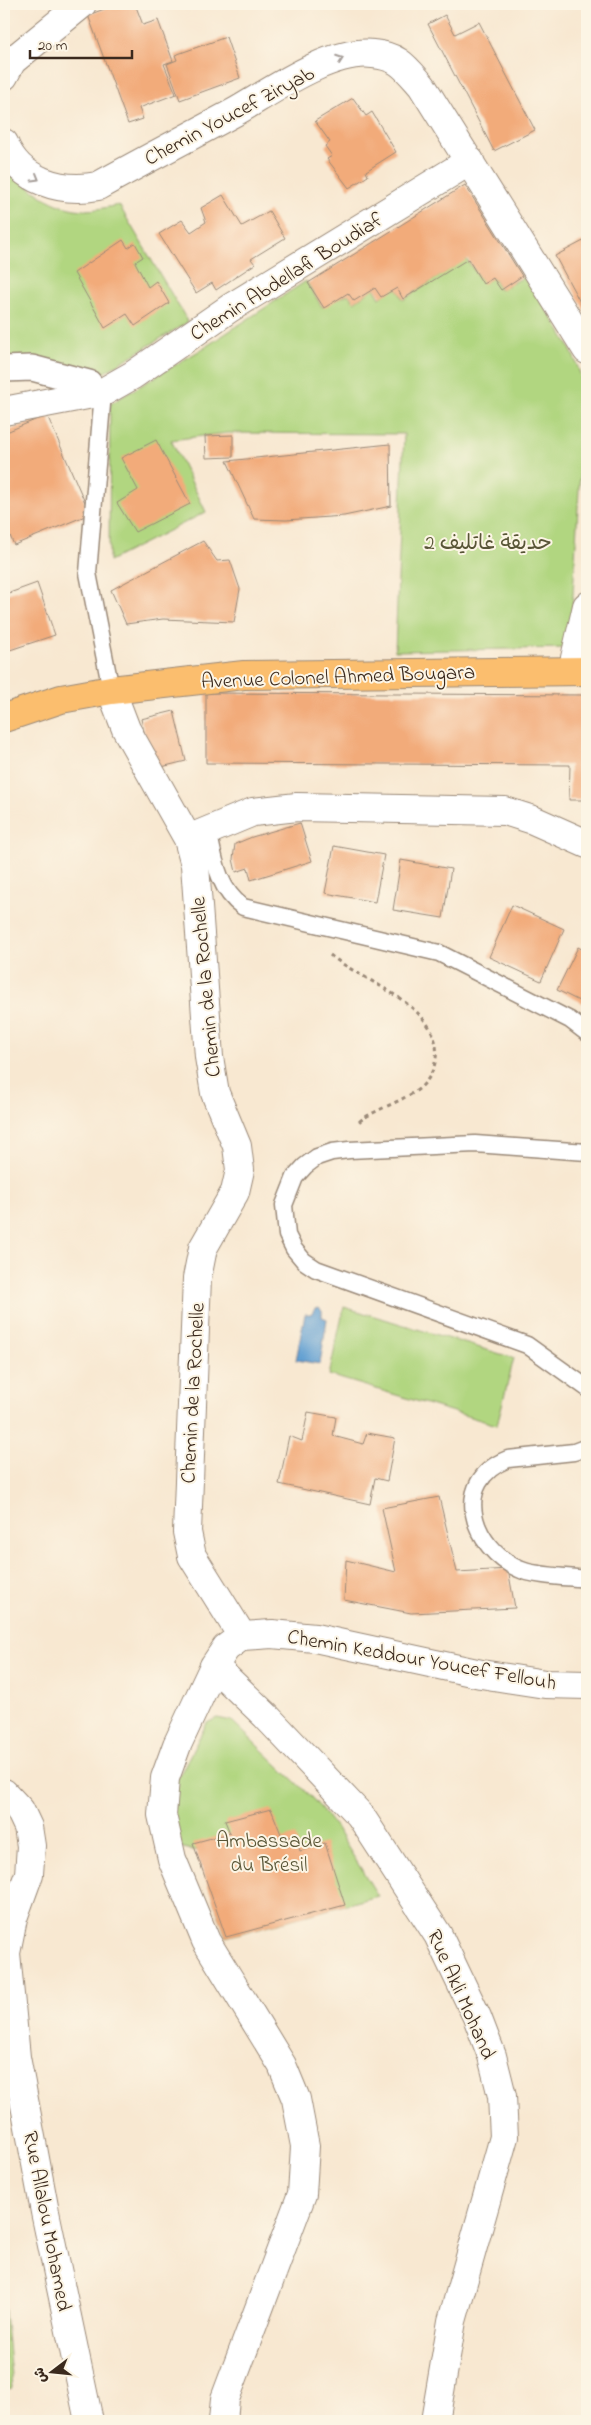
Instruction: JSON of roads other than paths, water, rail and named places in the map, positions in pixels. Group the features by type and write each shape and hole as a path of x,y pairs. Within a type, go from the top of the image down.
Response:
{"main road":[{"name":"Avenue Colonel Ahmed Bougara","path":"4,718 61,699 111,690 244,675 580,671"}],"street":[{"path":"4,76 12,61 82,4"},
{"name":"Chemin Youcef Ziryab","path":"4,143 15,161 29,174 44,183 62,188 80,189 98,186 300,74 352,54 388,56 403,63 422,86 587,350"},
{"name":"Chemin Abdellafi Boudiaf","path":"4,411 96,387 133,375 230,308 470,161"},
{"path":"4,369 32,368 96,387"},
{"path":"580,671 587,606"},
{"name":"Chemin de la Rochelle","path":"111,690 126,729 198,835 195,865 209,1058 215,1093 237,1146 240,1170 235,1192 203,1248 197,1278 186,1532 192,1556 242,1636"},
{"path":"198,835 253,812 297,807 505,811 533,820 587,844"},
{"name":"Chemin Keddour Youcef Fellouh","path":"242,1636 272,1634 315,1638 481,1674 545,1684 587,1685"},
{"path":"223,2421 225,2399 302,2194 304,2146 296,2099 282,2065 206,1942 172,1859 162,1815 166,1778 177,1746 214,1666 226,1648 242,1636"},
{"name":"Rue Akli Mohand","path":"214,1666 266,1716 360,1815 438,1935 477,2017 492,2056 502,2096 504,2137 452,2321 435,2421"},
{"name":"Rue Allalou Mohamed","path":"4,1793 20,1810 28,1827 31,1846 30,1874 13,1918 6,1953 16,2057 45,2212 89,2421"}],"lane":[{"path":"96,387 88,573 111,690"},
{"path":"198,835 232,899 243,907 439,953 570,1020 587,1033"},
{"path":"587,1152 475,1144 332,1152 317,1157 295,1177 288,1190 284,1205 287,1235 294,1249 316,1269 526,1345 587,1388"},
{"path":"587,1447 574,1452 508,1459 499,1462 491,1467 480,1481 473,1504 477,1528 485,1542 507,1564 522,1571 587,1579"}],"water":[{"path":"319,1307 322,1310 322,1317 327,1319 320,1364 296,1360 305,1314 311,1314 315,1308"}],"park label":[{"name":"حديقة غاتليف 2","path":"488,542"},
{"name":"Ambassade du Brésil","path":"269,1852"}]}
